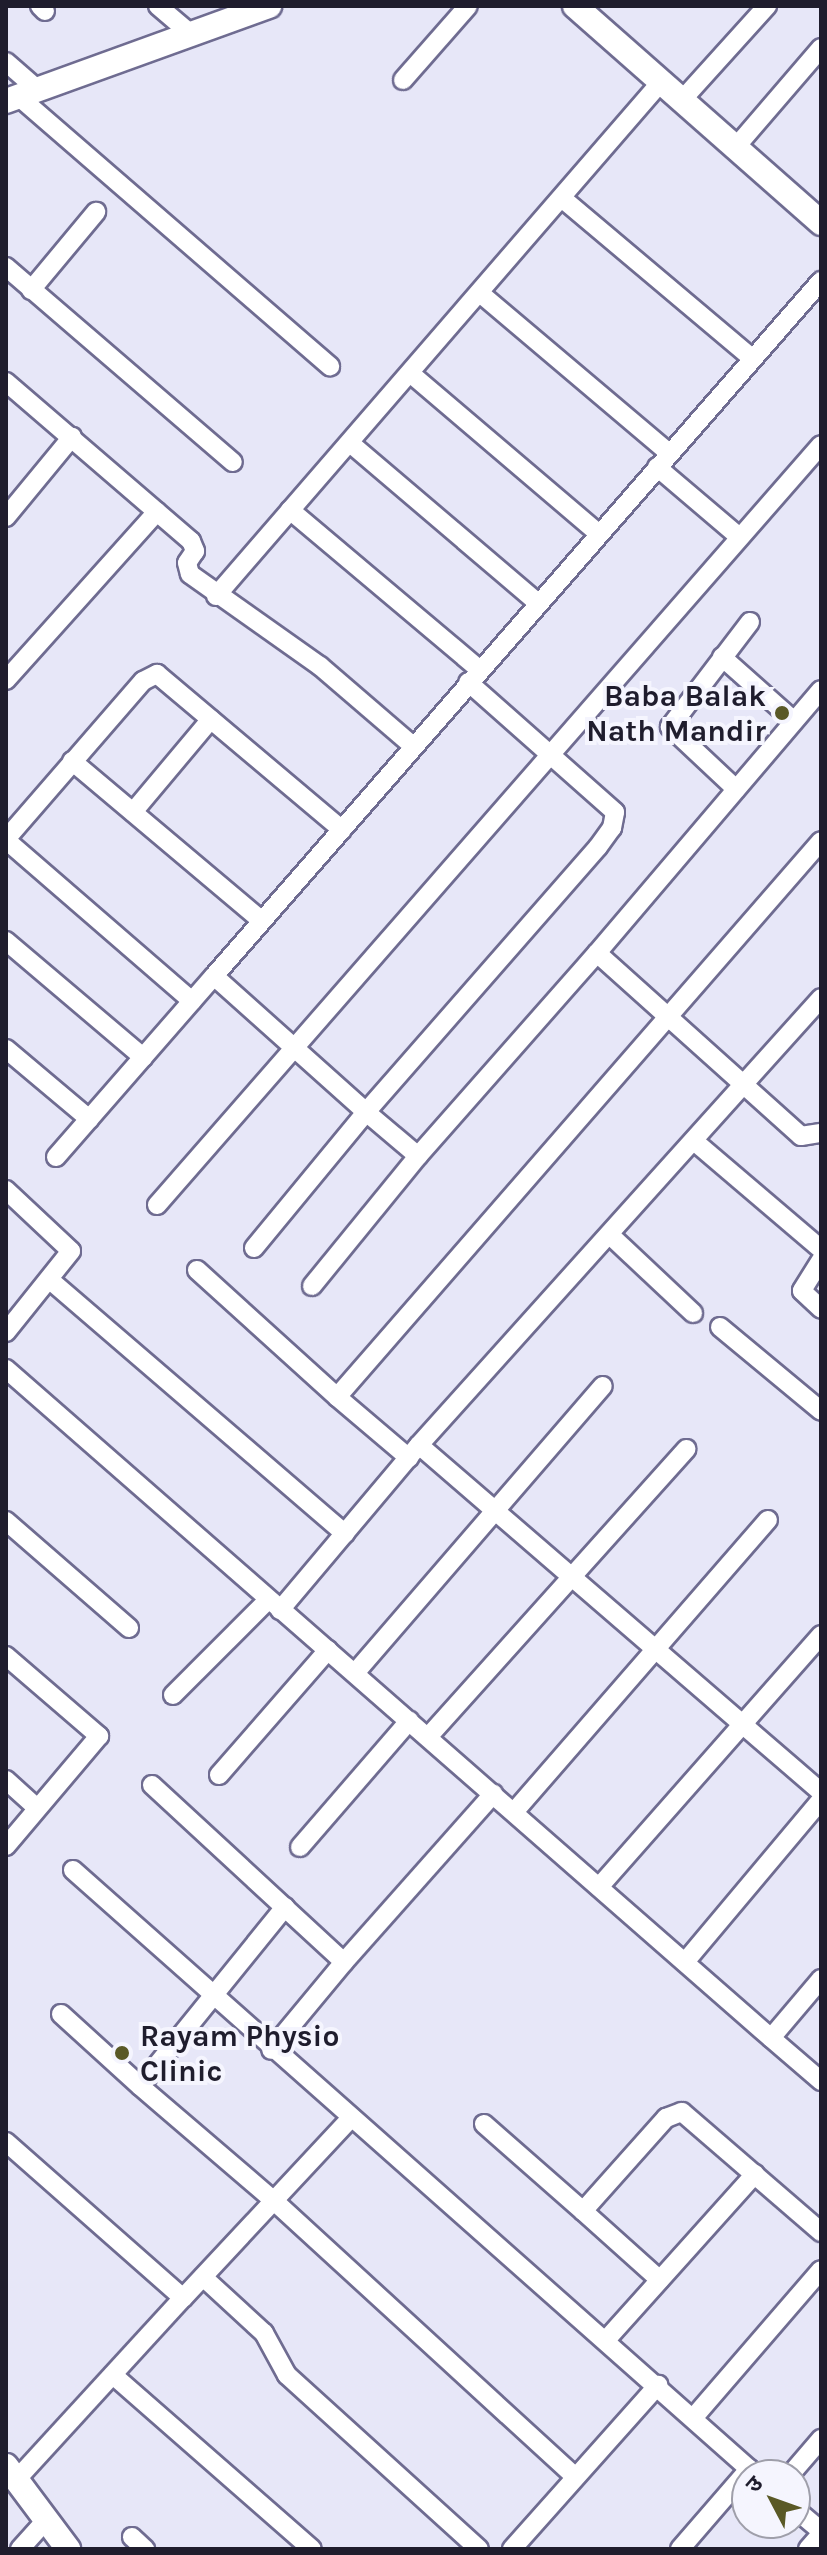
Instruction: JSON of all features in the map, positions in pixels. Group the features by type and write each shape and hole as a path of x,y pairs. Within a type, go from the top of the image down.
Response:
{"street":[{"path":"158,6 191,34"},
{"path":"20,95 269,6"},
{"path":"403,80 468,6"},
{"path":"575,6 735,148 817,212"},
{"path":"682,100 767,6"},
{"path":"735,148 821,48"},
{"path":"6,62 20,95 330,366"},
{"path":"216,596 481,294 661,82"},
{"path":"563,199 752,358"},
{"path":"31,290 96,212"},
{"path":"6,267 233,462"},
{"path":"56,1157 342,830 412,745 821,281"},
{"path":"481,294 663,460 738,536"},
{"path":"410,373 598,533"},
{"path":"6,382 191,541 195,551 187,569 216,596 320,666 412,745"},
{"path":"6,517 72,437"},
{"path":"350,443 538,603"},
{"path":"157,1205 553,755 738,536 821,445"},
{"path":"254,1248 366,1112 612,828 615,812 473,676 290,510"},
{"path":"6,680 157,512"},
{"path":"736,789 670,727 750,622"},
{"path":"722,657 794,721"},
{"path":"192,1001 6,839 72,761 143,681 157,674 342,830"},
{"path":"312,1286 418,1156 597,953 821,690"},
{"path":"133,812 211,719"},
{"path":"72,761 262,921"},
{"path":"337,1397 821,841"},
{"path":"6,941 143,1057"},
{"path":"597,953 742,1087 801,1136 821,1133"},
{"path":"214,976 418,1156"},
{"path":"173,1695 274,1605 345,1534 414,1451 821,998"},
{"path":"6,1049 89,1119"},
{"path":"694,1141 821,1249"},
{"path":"6,1190 69,1245 71,1255 6,1332"},
{"path":"610,1235 693,1313"},
{"path":"821,1260 802,1289 821,1309"},
{"path":"197,1270 337,1397 496,1511 821,1792"},
{"path":"50,1280 345,1534"},
{"path":"720,1327 821,1411"},
{"path":"6,1369 821,2081"},
{"path":"355,1673 603,1386"},
{"path":"428,1737 686,1449"},
{"path":"514,1812 768,1520"},
{"path":"6,1521 129,1628"},
{"path":"599,1887 821,1635"},
{"path":"219,1775 328,1650"},
{"path":"6,1656 99,1736 6,1846"},
{"path":"300,1847 409,1721"},
{"path":"6,1780 37,1808"},
{"path":"152,1785 344,1962"},
{"path":"271,2050 344,1962 493,1794"},
{"path":"685,1962 821,1800"},
{"path":"73,1870 212,1998 658,2385 738,2459"},
{"path":"140,2086 285,1907"},
{"path":"771,2038 821,1979"},
{"path":"61,2014 272,2199 575,2477"},
{"path":"583,2211 659,2124 677,2112 691,2116 821,2232"},
{"path":"68,2549 11,2473 113,2375 272,2199 351,2118"},
{"path":"484,2124 660,2280"},
{"path":"6,2142 183,2298"},
{"path":"606,2340 755,2174"},
{"path":"694,2417 821,2270"},
{"path":"203,2277 264,2333 287,2375 479,2549"},
{"path":"113,2375 312,2549"},
{"path":"512,2549 658,2385"},
{"path":"804,2459 821,2439"},
{"path":"680,2549 731,2494"},
{"path":"20,2549 46,2520"},
{"path":"808,2549 821,2533"}],"place":[{"name":"Baba Balak Nath Mandir","path":"782,713"},
{"name":"Rayam Physio Clinic","path":"122,2053"}]}
